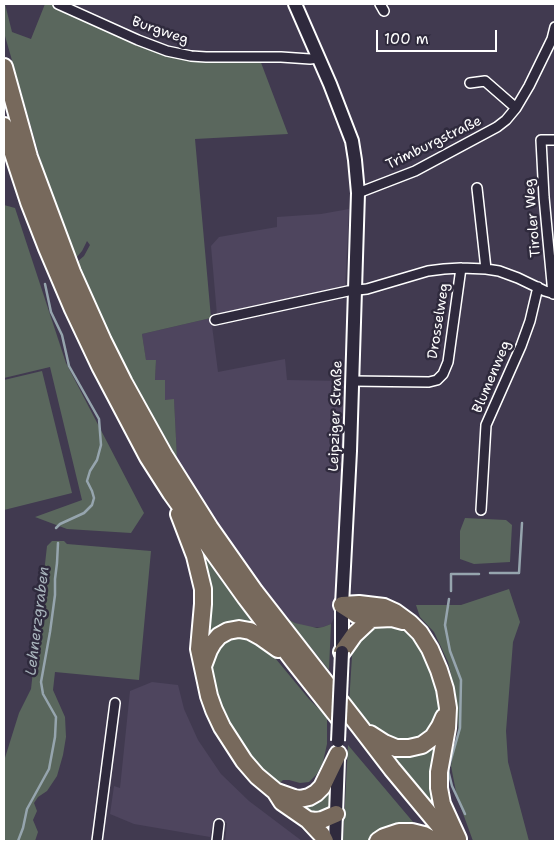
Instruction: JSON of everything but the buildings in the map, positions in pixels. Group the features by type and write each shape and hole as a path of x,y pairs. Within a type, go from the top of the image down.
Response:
{"highway":[{"path":"4,68 53,244"},
{"path":"4,126 29,202 53,244 66,275 164,455 210,528 255,592 392,769 452,841"},
{"path":"66,275 72,309 108,383 148,457 171,493 293,660 441,841"},
{"path":"171,493 195,556 203,589 204,604 199,649 209,696 222,728 244,761 257,776 308,820 325,841"},
{"path":"342,605 359,604 384,607 395,612 420,633 433,656 441,676 448,708 447,728 439,772 439,788 442,804 459,841"},
{"path":"342,605 364,618 392,618 410,623"},
{"path":"342,647 371,619"},
{"path":"203,666 209,650 219,636 239,629 250,630 261,636 293,660"},
{"path":"360,726 384,743 396,748 409,748 422,745 433,737 448,708"},
{"path":"278,794 300,798 309,797 316,793 322,787 338,748"},
{"path":"308,820 322,820 336,814"},
{"path":"378,841 399,832 412,832 435,841"}],"main road":[{"name":"Leipziger Straße","path":"295,4 338,102 352,141 358,193 335,841"}],"street":[{"name":"Burgweg","path":"58,4 138,40 167,51 191,56 281,57 310,60 319,58"},
{"name":"Trimburgstraße","path":"358,193 415,171 497,127 506,120 516,108 554,39 555,27"},
{"path":"470,83 485,81 516,108"},
{"name":"Tiroler Weg","path":"554,294 544,197 541,140 555,140"},
{"path":"476,188 486,269"},
{"path":"215,320 367,289 428,270 461,268 500,271 554,294"},
{"name":"Drosselweg","path":"352,381 429,382 437,380 443,374 448,362 461,268"},
{"name":"Blumenweg","path":"481,510 486,425 521,346 530,321 538,287"},
{"path":"97,841 115,702"},
{"path":"217,841 219,824"}],"shaded area":[{"path":"349,209 345,289 269,302 217,315 211,246 219,237 277,227 277,217 321,214"},
{"path":"211,318 218,372 285,359 287,380 344,381 338,577 335,616 331,624 323,627 307,627 288,619 263,591 221,530 177,458 174,400 165,400 155,380 156,360 146,361 142,334"},
{"path":"152,682 178,685 184,709 198,740 221,774 249,801 302,841 225,841 227,823 214,819 210,837 134,824 110,814 114,786 120,788 130,691"}],"green space":[{"path":"4,4 12,32 31,39 45,4 54,4 167,54 260,60 288,134 195,139 211,318 142,334 146,360 156,360 155,380 165,380 165,400 174,399 177,458 127,371 95,306 77,262 84,256 90,245 87,241 76,258 54,203 5,36"},
{"path":"4,205 15,208 66,363 144,513 131,533 67,529 35,517 82,500 50,367 4,378"},
{"path":"42,371 72,493 4,510 4,380"},
{"path":"465,518 506,520 512,525 510,562 474,564 460,559 460,531"},
{"path":"52,541 151,551 139,680 55,672 53,690 65,717 66,737 57,776 47,791 38,797 34,803 37,811 33,820 38,832 35,841 4,841 4,761 19,713 31,689 47,546"},
{"path":"199,552 206,559 256,628 208,642"},
{"path":"509,589 520,622 513,642 506,731 508,762 529,841 473,841 457,797 451,766 458,729 456,695 448,662 434,632 420,617 416,605 461,605"},
{"path":"288,619 295,623 317,628 331,624 329,670"},
{"path":"397,624 416,637 434,667 441,704 439,716 429,734 406,745 375,733 349,704 352,656 355,644 367,627"},
{"path":"242,634 266,647 309,699 327,717 327,744 323,762 317,774 309,782 300,783 283,780 278,785 252,762 222,716 212,682 211,663 223,640"},
{"path":"438,733 442,817 382,746"},
{"path":"348,745 419,829 371,841 343,841"},
{"path":"330,786 331,810 316,816 286,799"}],"waterway":[{"name":"Lehnerzgraben","path":"45,284 51,312 62,335 69,366 99,419 101,445 97,460 90,471 87,481 94,498 92,505 84,513 60,524 56,528"},
{"path":"490,573 519,573 522,523"},
{"name":"Lehnerzgraben","path":"18,841 27,809 49,769 55,737 56,717 43,694 41,682 55,595 58,543"},
{"path":"451,591 451,574 479,574"},
{"path":"449,599 445,625 450,651 461,680 460,728 448,770 452,786 465,814"}]}
